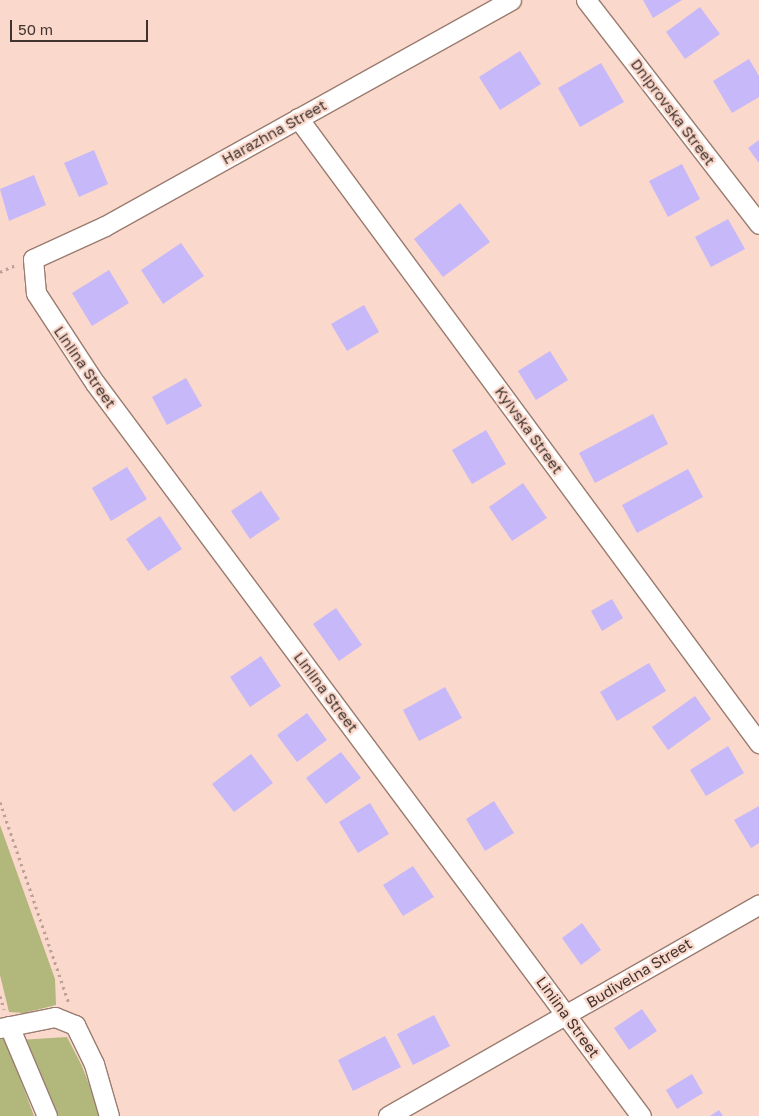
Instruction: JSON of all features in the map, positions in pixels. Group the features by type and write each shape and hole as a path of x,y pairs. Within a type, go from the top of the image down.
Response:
{"street":[{"name":"Harazhna Street","path":"34,259 105,226 511,0"},
{"name":"Dniprovska Street","path":"586,0 759,224"},
{"name":"Kyivska Street","path":"298,118 759,743"},
{"name":"Liniina Street","path":"34,259 36,293 62,337 641,1116"},
{"name":"Budivelna Street","path":"388,1116 568,1016 759,904"},
{"path":"47,1116 5,1027 54,1017 75,1025 94,1064 109,1116"}],"path":[{"path":"0,802 75,1025"}],"green space":[{"path":"0,825 55,979 56,1005 24,1013 9,1012 0,975"},
{"path":"0,1024 34,1116 0,1116"},
{"path":"67,1037 82,1066 101,1116 48,1116 19,1040"}],"building":[{"path":"643,0 682,0 653,18"},
{"path":"700,7 720,34 685,59 666,32"},
{"path":"520,51 541,84 500,110 479,77"},
{"path":"749,59 759,76 759,97 732,113 713,81"},
{"path":"601,63 624,102 580,127 558,88"},
{"path":"759,140 759,163 748,148"},
{"path":"94,150 108,184 79,197 64,163"},
{"path":"682,164 700,199 668,217 649,181"},
{"path":"34,175 46,205 9,221 0,189"},
{"path":"460,203 490,242 443,277 414,239"},
{"path":"728,219 745,249 711,267 695,237"},
{"path":"181,243 204,276 163,304 141,270"},
{"path":"109,270 129,303 92,326 72,293"},
{"path":"364,305 379,332 347,351 331,324"},
{"path":"550,351 568,380 536,400 518,371"},
{"path":"186,378 202,406 167,425 152,397"},
{"path":"653,414 668,444 595,483 579,453"},
{"path":"486,430 506,464 472,484 452,450"},
{"path":"127,467 147,499 111,521 92,488"},
{"path":"688,469 703,497 637,533 622,505"},
{"path":"523,483 547,518 512,541 489,507"},
{"path":"261,491 280,519 250,539 231,511"},
{"path":"160,516 182,549 148,571 126,539"},
{"path":"612,599 623,618 602,631 591,611"},
{"path":"336,608 362,645 339,661 313,624"},
{"path":"261,656 281,686 250,707 230,677"},
{"path":"649,663 666,691 617,721 600,692"},
{"path":"445,687 462,718 419,741 403,710"},
{"path":"695,696 711,719 668,750 652,727"},
{"path":"307,713 327,740 297,762 277,735"},
{"path":"728,746 744,773 706,796 690,770"},
{"path":"341,752 361,778 326,804 306,778"},
{"path":"251,754 273,783 234,812 212,784"},
{"path":"494,801 514,833 485,851 466,819"},
{"path":"370,803 389,834 358,853 339,822"},
{"path":"759,806 759,843 751,848 734,820"},
{"path":"413,866 434,897 403,916 383,885"},
{"path":"582,923 601,950 581,965 562,938"},
{"path":"642,1009 657,1031 629,1050 614,1028"},
{"path":"434,1015 450,1046 413,1065 397,1034"},
{"path":"385,1036 401,1067 353,1091 338,1060"},
{"path":"692,1074 703,1093 677,1109 666,1090"},
{"path":"719,1110 723,1116 710,1116"}]}
